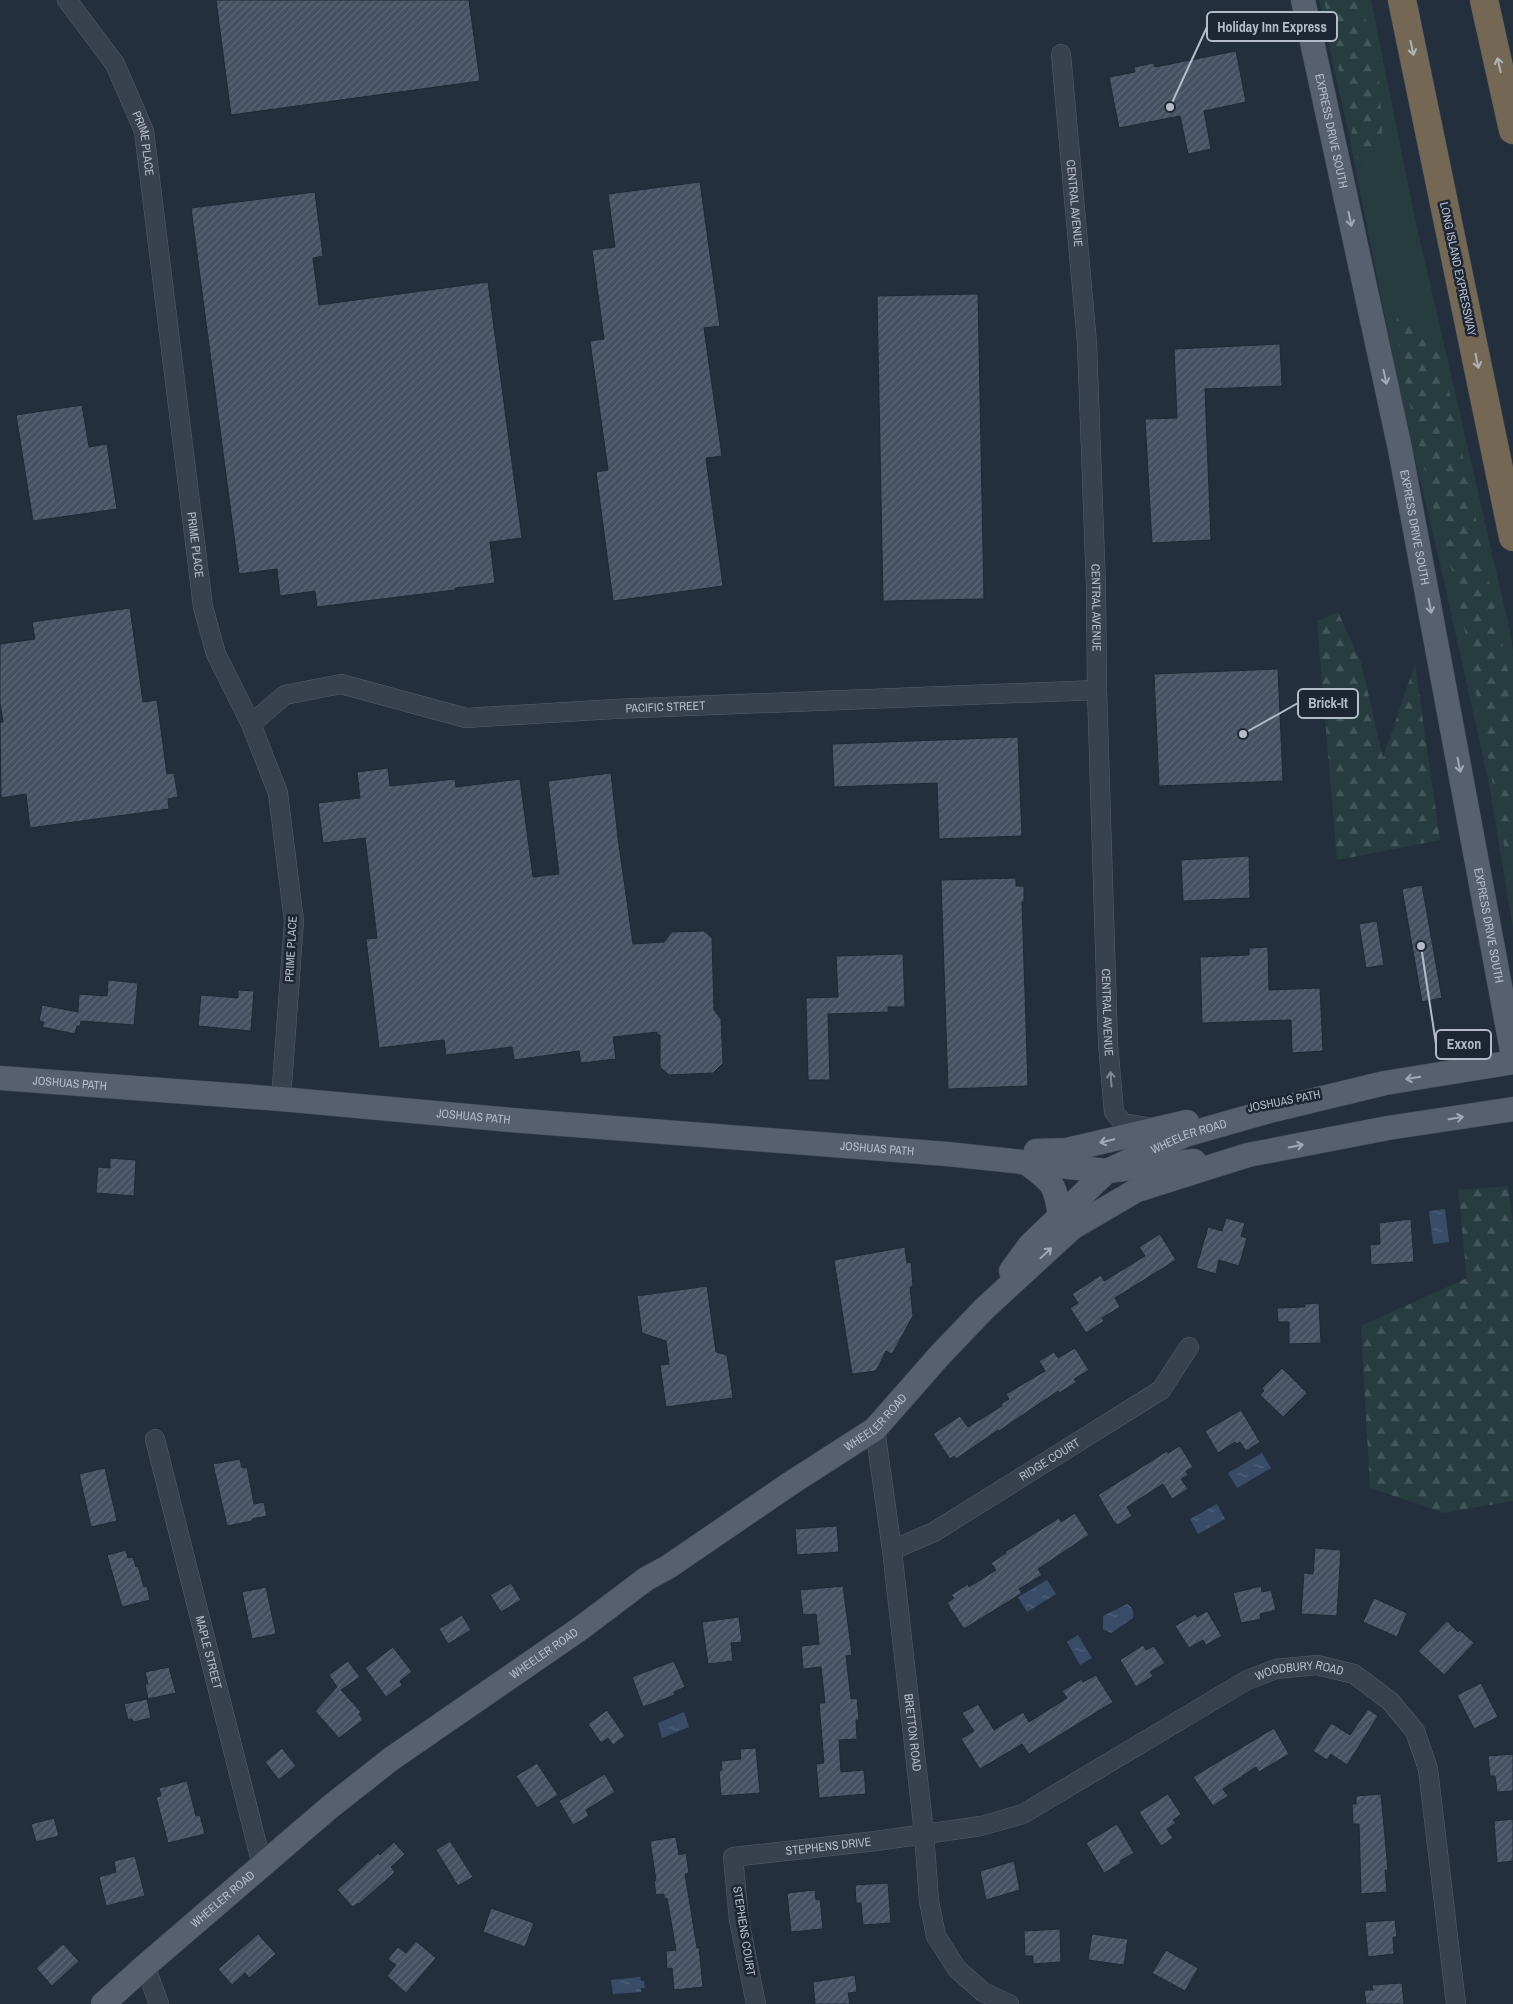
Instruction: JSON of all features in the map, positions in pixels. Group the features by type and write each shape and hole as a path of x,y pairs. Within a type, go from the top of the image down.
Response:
{"highway":[{"name":"LONG ISLAND EXPRESSWAY","path":"1402,0 1513,537"},
{"path":"1484,0 1513,130"}],"main road":[{"name":"EXPRESS DRIVE SOUTH","path":"1303,0 1400,448 1513,1056"},
{"name":"WHEELER ROAD","path":"984,1310 1030,1245 1107,1171 1185,1134 1273,1110 1385,1083 1513,1062"},
{"name":"JOSHUAS PATH","path":"0,1078 281,1099 511,1120 947,1154 1107,1171 1248,1155"},
{"name":"JOSHUAS PATH","path":"947,1154 1067,1150 1262,1104 1385,1083"},
{"name":"WHEELER ROAD","path":"103,2004 330,1807 398,1754 581,1628 646,1579 874,1429 984,1310 1072,1228 1137,1190 1248,1155 1388,1128 1513,1109"},
{"path":"1025,1162 1053,1184 1060,1216"}],"street":[{"name":"PRIME PLACE","path":"67,0 115,64 144,131 203,607 216,654 251,724 278,793 294,921 281,1099"},
{"name":"CENTRAL AVENUE","path":"1061,54 1087,343 1096,587 1097,690 1108,1044 1114,1112 1123,1123 1159,1129"},
{"name":"PACIFIC STREET","path":"251,724 286,695 341,684 466,718 1097,690"},
{"name":"RIDGE COURT","path":"892,1550 934,1532 1161,1390 1189,1347"},
{"name":"BRETTON ROAD","path":"874,1429 892,1550 924,1833 929,1901 936,1936 957,1969 984,1992 1009,2004"},
{"name":"MAPLE STREET","path":"155,1439 262,1865"},
{"name":"WOODBURY ROAD","path":"924,1833 981,1826 1023,1814 1247,1680 1276,1669 1317,1665 1354,1674 1390,1701 1415,1730 1428,1769 1456,2004"},
{"name":"STEPHENS DRIVE","path":"733,1857 876,1841 924,1833"},
{"name":"STEPHENS COURT","path":"733,1857 739,1920 756,2004"},
{"path":"145,1966 159,2004"}],"green space":[{"path":"1319,0 1371,0 1414,214 1510,631 1513,650 1513,929 1489,784 1403,408 1350,141"},
{"path":"1324,0 1359,0 1378,58 1383,147 1360,173"},
{"path":"1398,307 1413,321 1443,362 1513,694 1513,895 1456,583 1436,520 1400,361 1396,325"},
{"path":"1338,612 1361,663 1383,758 1415,664 1440,840 1337,860 1317,621"},
{"path":"1508,1186 1513,1222 1513,1501 1444,1513 1370,1488 1361,1326 1467,1278 1458,1190"}],"water":[{"path":"1445,1209 1449,1242 1433,1244 1429,1211"},
{"path":"1262,1453 1271,1468 1237,1488 1228,1473"},
{"path":"1217,1504 1225,1519 1198,1534 1190,1519"},
{"path":"1047,1580 1056,1594 1027,1612 1018,1597"},
{"path":"1127,1604 1133,1610 1133,1618 1111,1633 1103,1629 1103,1616"},
{"path":"1078,1635 1092,1658 1080,1665 1067,1642"},
{"path":"684,1712 689,1727 662,1738 658,1723"},
{"path":"640,1977 641,1981 644,1981 645,1988 641,1988 641,1992 613,1994 611,1980"}],"building":[{"path":"216,0 469,0 480,81 231,115"},
{"path":"1236,51 1246,102 1204,111 1211,149 1188,154 1180,116 1119,128 1109,77 1135,72 1134,67 1154,63 1155,67"},
{"path":"700,182 720,326 704,328 722,456 706,458 723,586 613,601 596,472 608,470 590,341 604,339 592,250 615,247 608,194"},
{"path":"315,192 323,256 313,258 319,305 488,282 522,538 490,542 495,583 455,588 455,590 317,607 315,591 280,596 277,569 239,574 191,208"},
{"path":"978,294 984,599 883,601 877,296"},
{"path":"1280,344 1282,386 1205,389 1211,540 1152,543 1145,419 1177,418 1174,349"},
{"path":"82,405 89,447 107,444 117,509 33,521 16,415"},
{"path":"130,608 143,702 157,700 167,774 174,773 178,797 168,799 169,809 30,828 26,794 1,798 0,722 3,722 0,703 0,644 35,639 32,622"},
{"path":"1278,669 1283,781 1159,786 1154,674"},
{"path":"1018,737 1022,836 939,839 937,783 834,787 832,744"},
{"path":"388,768 390,786 455,779 456,787 520,779 533,877 559,874 548,781 611,773 633,944 664,942 672,932 704,931 712,938 714,1010 721,1019 723,1063 713,1073 669,1075 660,1067 660,1035 657,1035 657,1032 613,1037 616,1059 581,1063 579,1051 514,1060 512,1047 446,1055 444,1040 379,1048 366,939 377,938 365,838 323,843 318,803 360,798 357,772"},
{"path":"1249,856 1250,898 1183,901 1181,860"},
{"path":"1016,878 1016,886 1024,886 1024,902 1022,902 1028,1086 948,1089 941,880"},
{"path":"1422,885 1442,998 1422,1002 1402,889"},
{"path":"1377,921 1384,965 1366,968 1359,924"},
{"path":"1268,947 1269,990 1320,988 1323,1051 1292,1053 1291,1020 1202,1023 1200,957 1249,955 1249,948"},
{"path":"903,954 905,1007 888,1007 888,1012 828,1014 830,1080 808,1080 806,998 838,997 836,956"},
{"path":"108,980 138,983 134,1025 81,1021 80,1026 77,1026 75,1034 42,1027 44,1022 39,1021 42,1005 78,1012 79,994 107,996"},
{"path":"238,990 254,991 251,1031 198,1026 201,995 238,998"},
{"path":"110,1158 136,1160 134,1196 96,1193 98,1167 110,1168"},
{"path":"1226,1218 1245,1223 1241,1236 1247,1238 1239,1266 1219,1260 1216,1274 1196,1268 1208,1227 1222,1231"},
{"path":"1411,1219 1414,1262 1371,1265 1370,1245 1380,1244 1379,1223"},
{"path":"1160,1234 1176,1260 1115,1298 1120,1307 1102,1318 1104,1321 1086,1333 1070,1308 1078,1303 1072,1294 1101,1275 1104,1281 1145,1256 1139,1247"},
{"path":"905,1247 907,1263 911,1262 913,1286 910,1287 913,1316 892,1354 886,1351 876,1371 852,1374 834,1260"},
{"path":"707,1286 716,1352 727,1355 733,1398 666,1407 660,1365 669,1364 666,1341 642,1333 637,1296"},
{"path":"1319,1303 1321,1343 1289,1344 1289,1322 1278,1322 1277,1308 1305,1307 1305,1304"},
{"path":"1075,1348 1089,1370 1074,1379 1077,1382 1059,1393 1058,1391 956,1459 954,1456 950,1459 933,1434 960,1416 968,1427 1002,1406 1001,1404 1009,1399 1006,1394 1045,1371 1039,1361 1054,1352 1058,1358"},
{"path":"1282,1368 1307,1393 1283,1417 1260,1395 1264,1391 1262,1388"},
{"path":"1241,1410 1260,1442 1246,1451 1240,1442 1237,1444 1235,1442 1218,1453 1205,1431"},
{"path":"1180,1446 1193,1467 1186,1471 1188,1475 1181,1479 1188,1489 1172,1499 1163,1484 1127,1507 1132,1516 1118,1525 1114,1522 1098,1495 1167,1451 1168,1453"},
{"path":"240,1459 242,1468 247,1467 254,1504 264,1502 267,1516 227,1526 213,1464"},
{"path":"105,1468 117,1521 91,1527 79,1474"},
{"path":"1075,1513 1089,1535 1038,1569 1042,1575 1019,1589 1022,1593 964,1629 947,1603 954,1598 951,1595 968,1584 969,1587 996,1570 991,1563 1005,1552 1059,1518 1061,1522"},
{"path":"837,1526 839,1552 797,1555 795,1529"},
{"path":"1315,1548 1341,1550 1337,1616 1301,1614 1304,1573 1313,1574"},
{"path":"126,1550 128,1558 133,1557 136,1567 138,1566 144,1587 147,1586 150,1600 122,1607 107,1555"},
{"path":"511,1583 521,1600 501,1612 490,1595"},
{"path":"843,1586 852,1655 846,1656 851,1699 857,1698 859,1720 856,1720 857,1739 839,1740 841,1772 864,1770 866,1794 819,1798 816,1764 824,1763 819,1703 825,1703 821,1667 803,1669 801,1646 819,1644 816,1614 803,1615 800,1590"},
{"path":"1261,1586 1262,1592 1271,1590 1276,1610 1260,1614 1261,1619 1241,1623 1233,1593"},
{"path":"266,1587 276,1634 252,1639 242,1592"},
{"path":"1374,1598 1407,1613 1397,1637 1363,1622"},
{"path":"1207,1611 1222,1636 1206,1645 1203,1640 1189,1648 1175,1626 1195,1614 1197,1617"},
{"path":"462,1615 471,1630 448,1644 439,1629"},
{"path":"739,1617 742,1642 731,1643 733,1661 708,1664 702,1622"},
{"path":"1447,1621 1458,1632 1460,1630 1474,1643 1444,1675 1418,1651"},
{"path":"1143,1645 1146,1650 1154,1646 1165,1663 1150,1672 1153,1676 1136,1687 1120,1660"},
{"path":"393,1647 412,1672 400,1681 402,1685 386,1697 365,1668"},
{"path":"348,1661 360,1677 341,1690 361,1712 359,1714 363,1720 339,1738 315,1711 337,1687 329,1675"},
{"path":"674,1661 685,1687 674,1692 675,1695 643,1707 632,1677"},
{"path":"169,1667 176,1693 148,1699 145,1684 148,1684 145,1672"},
{"path":"1096,1675 1113,1702 1029,1754 1022,1744 980,1769 961,1739 974,1731 962,1713 978,1704 994,1730 1023,1712 1029,1722 1067,1698 1062,1691 1082,1679 1083,1682"},
{"path":"1481,1683 1498,1717 1474,1729 1457,1695"},
{"path":"147,1699 151,1718 133,1722 132,1719 128,1720 124,1704"},
{"path":"1368,1709 1378,1716 1347,1765 1331,1754 1327,1760 1313,1751 1331,1723 1350,1735"},
{"path":"607,1710 625,1736 613,1745 608,1738 601,1743 588,1724"},
{"path":"1274,1728 1289,1754 1259,1772 1256,1767 1223,1789 1228,1796 1213,1806 1193,1777"},
{"path":"282,1748 296,1766 279,1780 265,1762"},
{"path":"756,1748 760,1793 721,1796 719,1771 722,1770 721,1761 741,1759 740,1749"},
{"path":"1513,1754 1513,1791 1497,1792 1495,1776 1490,1776 1488,1756"},
{"path":"537,1763 558,1795 537,1808 516,1776"},
{"path":"605,1774 615,1792 586,1810 589,1816 573,1825 559,1801"},
{"path":"187,1781 196,1816 200,1815 205,1834 168,1843 156,1797 161,1796 159,1788"},
{"path":"1168,1794 1181,1814 1173,1820 1176,1823 1167,1829 1173,1838 1161,1846 1139,1812"},
{"path":"1381,1794 1388,1870 1385,1870 1387,1892 1361,1894 1359,1824 1353,1824 1352,1804 1356,1804 1356,1796"},
{"path":"54,1818 59,1836 36,1842 31,1824"},
{"path":"1513,1819 1513,1861 1497,1863 1494,1821"},
{"path":"1117,1824 1134,1853 1104,1873 1086,1843"},
{"path":"676,1837 679,1855 686,1853 689,1873 685,1874 697,1948 699,1947 703,1987 674,1990 672,1968 667,1969 666,1951 676,1950 667,1898 664,1899 664,1894 656,1895 654,1881 656,1880 650,1841"},
{"path":"450,1841 473,1877 458,1886 436,1850"},
{"path":"394,1842 405,1854 391,1867 395,1872 359,1904 353,1907 337,1890 378,1853 380,1855"},
{"path":"135,1856 145,1896 106,1906 99,1877 116,1872 114,1861"},
{"path":"1014,1861 1020,1890 986,1900 980,1871"},
{"path":"888,1883 891,1923 863,1925 861,1903 856,1903 855,1885"},
{"path":"815,1890 816,1900 820,1899 823,1929 791,1932 787,1893"},
{"path":"491,1908 534,1923 525,1947 483,1932"},
{"path":"1395,1920 1397,1937 1393,1937 1394,1954 1368,1957 1365,1922"},
{"path":"1060,1929 1061,1962 1033,1964 1033,1956 1025,1956 1024,1931"},
{"path":"258,1934 276,1954 249,1978 245,1973 232,1985 218,1969"},
{"path":"1092,1934 1128,1939 1124,1965 1088,1960"},
{"path":"416,1941 436,1958 406,1993 387,1976 396,1965 388,1959 398,1947 406,1953"},
{"path":"63,1944 79,1961 52,1986 36,1968"},
{"path":"1166,1950 1198,1968 1185,1991 1152,1973"},
{"path":"855,1975 857,1992 848,1993 850,2004 815,2004 813,1982"},
{"path":"1402,1983 1404,2004 1366,2004 1364,1990 1373,1990 1372,1985"}],"place":[{"name":"Holiday Inn Express","path":"1170,107"},
{"name":"Brick-It","path":"1243,734"},
{"name":"Exxon","path":"1421,946"}]}
